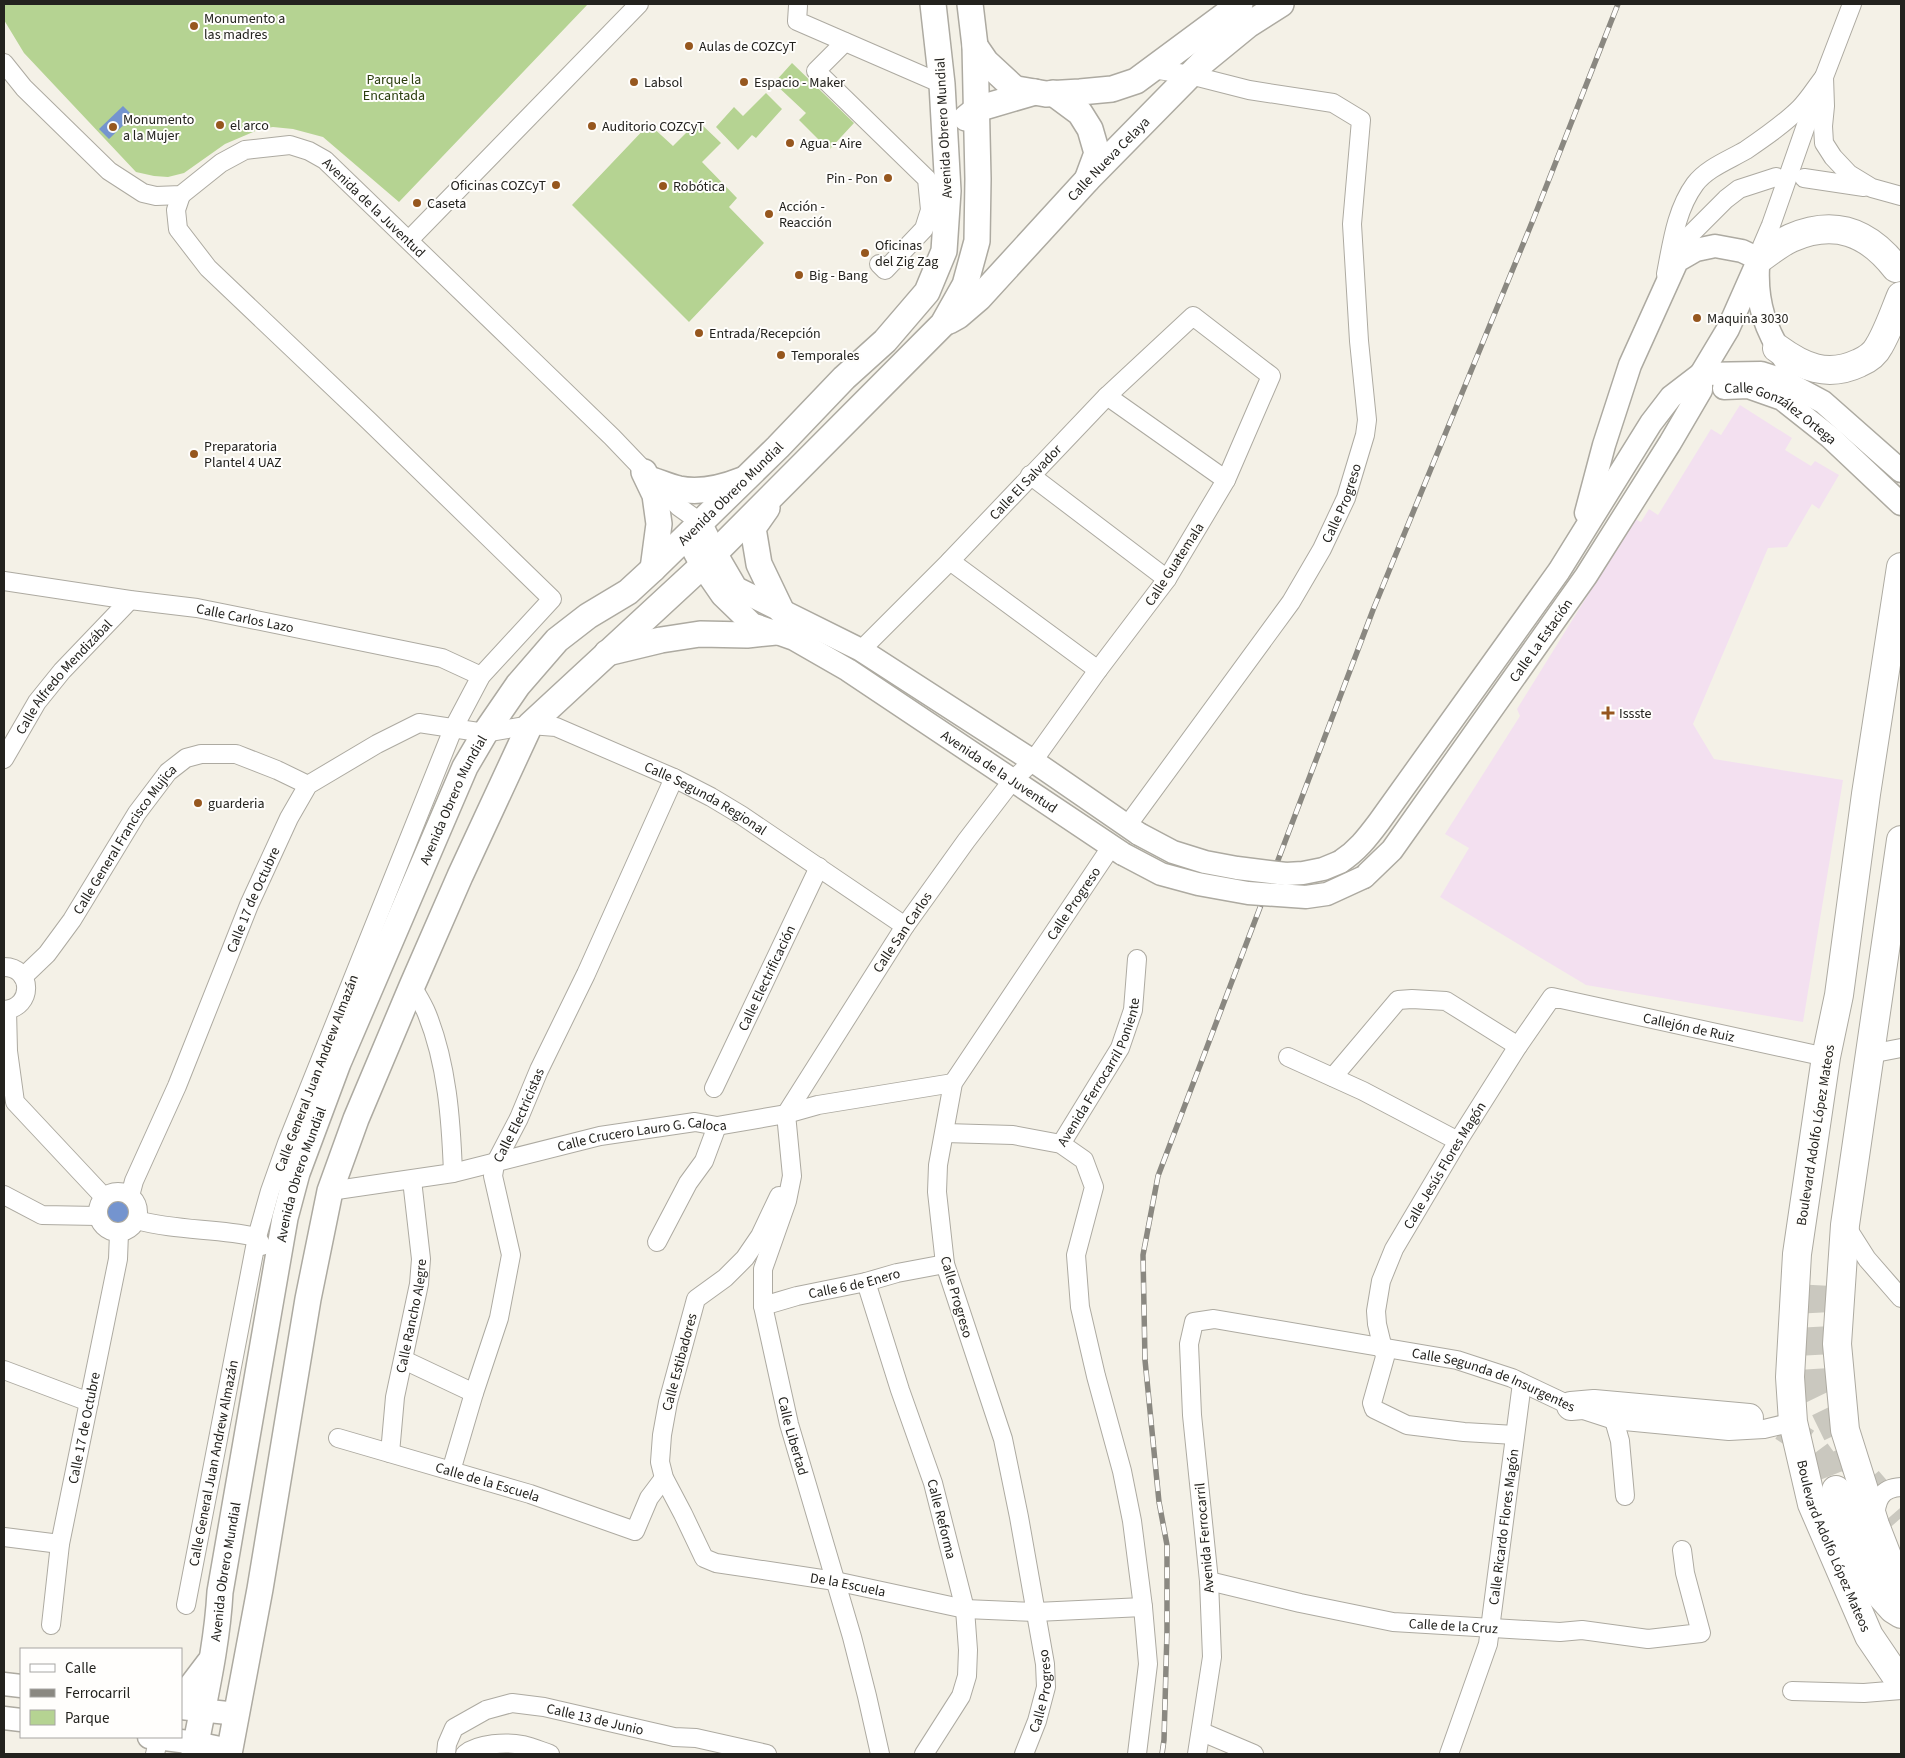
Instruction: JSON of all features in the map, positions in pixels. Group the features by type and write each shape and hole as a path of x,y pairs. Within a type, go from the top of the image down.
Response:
{"main road":[{"name":"Avenida Obrero Mundial","path":"195,1749 192,1710 213,1657 218,1630 220,1592 285,1218 297,1172 338,1063 466,767 485,733 518,685 558,640 588,616 628,592 653,569 844,378 885,341 928,292 944,251 948,191 942,84 933,4"},
{"name":"Avenida Obrero Mundial","path":"230,1753 260,1589 308,1298 330,1191 356,1119 412,986 460,876 530,725 708,559 943,324 965,285 977,241 977,109 975,46 970,4"},
{"path":"945,136 977,109 1044,93 1112,89 1136,81 1240,4"},
{"name":"Calle Nueva Celaya","path":"943,324 958,316 979,298 1087,180 1204,61 1248,25 1281,4"},
{"path":"975,46 986,62 1013,87 1044,93 1080,113 1090,129 1097,152 1087,180"},
{"path":"1759,259 1791,238 1827,229 1847,231 1869,240 1884,252 1896,268"},
{"path":"1777,348 1796,362 1820,370 1846,369 1866,360 1879,348 1901,296"},
{"path":"648,476 678,489 700,490 724,487 746,478"},
{"path":"648,476 655,495 660,524 653,569"},
{"path":"605,654 661,640 700,634 747,635 779,621 759,564 753,528 787,479"},
{"name":"Boulevard Adolfo López Mateos","path":"1901,567 1866,794 1839,995 1826,1057 1797,1254 1790,1377 1793,1422 1812,1504 1869,1636 1901,1684"},
{"path":"1901,840 1845,1225 1838,1344 1844,1430 1875,1525 1901,1592"},
{"path":"1813,1285 1816,1244 1846,1048 1839,995"},
{"path":"1571,1406 1594,1404 1749,1418"},
{"path":"1836,1490 1875,1589 1893,1609 1901,1614"},
{"path":"182,1695 190,1688 213,1657"}],"street":[{"path":"409,240 639,4"},
{"name":"Calle González Ortega","path":"1852,4 1762,246 1759,259 1759,299 1767,329 1786,362 1823,402 1901,471"},
{"path":"795,5 797,21 942,84"},
{"path":"845,42 816,71 927,179 930,210 924,229 885,270 879,264"},
{"path":"4,63 24,88 109,171 143,193 156,196 181,195"},
{"path":"1153,69 1190,75"},
{"name":"Calle Progreso","path":"1133,830 1291,602 1322,549 1346,498 1365,435 1367,420 1359,341 1352,224 1361,120 1333,103 1249,90 1190,75"},
{"path":"1824,78 1824,143 1833,158 1843,169 1872,188"},
{"path":"1664,286 1674,235 1685,201 1696,182 1708,171 1755,144 1788,120 1802,106 1824,78"},
{"name":"Avenida de la Juventud","path":"181,195 221,163 245,150 290,145 325,160 612,437 678,507 693,529 708,559 722,595 752,624 779,621 862,650 1033,761 1133,830 1173,852 1205,862 1286,874 1303,874 1340,862"},
{"path":"1677,261 1686,239 1726,199 1739,189 1776,177"},
{"path":"1804,178 1872,188 1901,196"},
{"name":"Calle General Juan Andrew Almazán","path":"181,195 176,210 178,229 208,268 552,599 480,676 453,729 287,1143 270,1191 257,1237 186,1606"},
{"path":"1677,261 1696,250 1715,246 1742,251 1759,259"},
{"name":"Calle González Ortega","path":"1701,382 1728,329 1759,259"},
{"name":"Calle La Estación","path":"1580,535 1604,445 1630,365 1664,286 1677,261"},
{"name":"Calle Guatemala","path":"1033,761 1098,670 1167,579 1226,480 1271,376 1193,316"},
{"name":"Calle El Salvador","path":"862,650 950,561 1107,396 1193,316"},
{"name":"Calle González Ortega","path":"1701,382 1761,373 1780,379 1823,402"},
{"name":"Calle González Ortega","path":"1701,382 1748,387 1782,399 1830,438 1901,504"},
{"name":"Calle La Estación","path":"1340,862 1353,853 1374,829 1525,619 1559,571 1652,423 1671,397 1701,382"},
{"name":"Calle La Estación","path":"1364,877 1392,850 1586,576 1670,443 1701,382"},
{"path":"1107,396 1226,480"},
{"path":"1030,475 1167,579"},
{"path":"950,561 1098,670"},
{"name":"Calle Carlos Lazo","path":"4,581 198,608 442,658 480,676"},
{"name":"Calle Alfredo Mendizábal","path":"4,759 38,702 62,671 130,600"},
{"name":"Avenida de la Juventud","path":"779,621 794,639 855,675 1117,851 1162,874 1198,884 1248,893 1306,897 1327,894 1364,877"},
{"name":"Calle 17 de Octubre","path":"130,1196 134,1181 176,1086 249,906 289,818 308,785 377,744 419,723 485,733"},
{"name":"Calle Segunda Regional","path":"485,733 530,725 556,727 674,778 742,815 905,926"},
{"name":"Calle General Francisco Mujica","path":"23,977 46,954 72,920 142,807 168,772 186,758 201,754 236,754 308,785"},
{"name":"Calle San Carlos","path":"786,1114 905,926 1012,781 1033,761"},
{"name":"Calle Electricistas","path":"451,1470 499,1318 511,1254 493,1176 495,1164 519,1118 539,1070 586,974 674,778"},
{"name":"Calle Progreso","path":"1024,1754 1037,1721 1046,1687 1045,1664 1003,1439 946,1264 937,1192 938,1165 953,1083 1117,851"},
{"name":"Calle Electrificación","path":"714,1088 819,867"},
{"name":"Avenida Ferrocarril Poniente","path":"1137,959 1133,1010 1120,1048 1061,1144 1084,1160 1094,1187 1076,1255 1080,1307 1096,1376 1124,1480 1132,1521 1143,1607"},
{"path":"4,967 14,969 23,977 26,984 24,998 20,1004 5,1010 15,1102 104,1197"},
{"path":"412,986 426,1012 438,1046 451,1124 453,1173"},
{"name":"Callejón de Ruiz","path":"1552,997 1826,1057"},
{"name":"Calle Jesús Flores Magón","path":"1384,1347 1377,1324 1376,1311 1381,1281 1394,1249 1458,1141 1518,1046 1552,997"},
{"path":"1333,1077 1398,1000 1412,998 1446,1001 1518,1046"},
{"path":"1870,1054 1901,1048"},
{"path":"1288,1057 1333,1077 1458,1141"},
{"name":"Calle Crucero Lauro G. Caloca","path":"330,1191 453,1173 495,1164 600,1136 695,1122 717,1126 786,1114 818,1105 953,1083"},
{"name":"Calle Libertad","path":"786,1114 792,1176 787,1201 763,1269 763,1306 790,1424 863,1679 880,1754"},
{"path":"657,1242 688,1183 704,1161 717,1126"},
{"path":"945,1133 1013,1135 1061,1144"},
{"name":"Calle Estibadores","path":"664,1478 660,1462 662,1435 668,1402 696,1299 725,1278 745,1258 760,1236 768,1219 791,1160"},
{"name":"Calle Rancho Alegre","path":"390,1453 395,1397 419,1284 421,1259 412,1180"},
{"path":"117,1192 130,1196 138,1207 136,1220 128,1230 119,1233 104,1228 98,1216 98,1209 104,1197 117,1192"},
{"path":"4,1195 42,1215 98,1216"},
{"path":"136,1220 160,1226 257,1237 275,1270"},
{"path":"1845,1225 1867,1259 1901,1298"},
{"name":"Calle 17 de Octubre","path":"51,1625 60,1544 118,1259 119,1233"},
{"name":"Calle 6 de Enero","path":"763,1306 797,1296 866,1282 897,1273 946,1264"},
{"name":"Calle Reforma","path":"866,1282 900,1390 933,1483 965,1609 968,1650 967,1676 960,1696 924,1754"},
{"name":"Calle Segunda de Insurgentes","path":"1194,1322 1214,1319 1457,1360 1522,1383 1571,1406 1614,1420 1729,1431 1764,1430 1793,1422"},
{"name":"Avenida Ferrocarril","path":"1194,1322 1190,1344 1192,1415 1208,1581 1212,1657 1202,1732 1197,1754"},
{"path":"1384,1347 1385,1357 1372,1402 1374,1409 1406,1425 1464,1432 1515,1435"},
{"path":"404,1360 474,1393"},
{"path":"4,1370 89,1402"},
{"name":"Calle Ricardo Flores Magón","path":"1449,1754 1488,1644 1522,1383"},
{"path":"1614,1420 1620,1441 1625,1496"},
{"name":"Calle de la Escuela","path":"338,1438 530,1494 636,1531 649,1498 664,1478"},
{"name":"De la Escuela","path":"664,1478 704,1558 716,1564 835,1580 965,1609 1036,1612 1143,1607"},
{"path":"1875,1525 1879,1499 1886,1490 1892,1487 1901,1487"},
{"path":"4,1536 60,1544"},
{"name":"Calle de la Cruz","path":"1208,1581 1300,1603 1394,1622 1560,1632 1582,1630 1648,1640 1701,1634 1685,1573 1682,1550"},
{"path":"1137,1754 1148,1664 1143,1607"},
{"path":"4,1684 20,1686"},
{"path":"1792,1691 1864,1693 1901,1690"},
{"name":"Calle 13 de Junio","path":"446,1754 447,1744 454,1728 486,1710 512,1703 544,1707 674,1737 696,1738 767,1754"},
{"path":"192,1710 237,1714"},
{"path":"4,1718 20,1720"},
{"path":"1202,1732 1254,1754"},
{"path":"155,1741 195,1749 230,1753"},
{"path":"465,1754 470,1750 504,1744 524,1746 550,1754"}],"shaded area":[{"name":"Issste","path":"1740,405 1792,438 1785,450 1811,466 1815,461 1839,475 1819,509 1812,504 1787,547 1768,548 1693,724 1714,759 1843,780 1803,1022 1586,985 1440,897 1469,848 1445,834 1520,716 1517,709 1635,519 1641,522 1649,509 1658,515 1711,429 1721,435"}],"green space":[{"name":"Parque la Encantada","path":"4,4 588,4 399,202 323,137 293,129 273,127 260,129 225,144 184,173 168,177 136,172 24,53 4,20"},
{"path":"792,63 854,123 829,150 799,120 806,113 774,83"},
{"path":"766,93 782,109 756,138 752,135 738,150 716,127 734,107 743,116"},
{"path":"698,121 721,143 702,162 737,198 729,207 764,243 689,322 572,205 649,124 673,146"}],"water":[{"path":"123,106 133,116 109,139 99,129"},
{"path":"118,1200 127,1204 131,1213 127,1222 118,1226 109,1222 105,1213 109,1204"}],"tunnel":[{"path":"1813,1285 1812,1301 1817,1393 1848,1457 1901,1518"},
{"path":"1783,1427 1812,1446 1826,1465 1836,1490"}],"railway":[{"path":"1162,1754 1167,1631 1167,1545 1159,1502 1145,1360 1143,1255 1158,1176 1373,610 1533,220 1618,4"}],"place":[{"name":"Monumento a las madres","path":"194,26"},
{"name":"Aulas de COZCyT","path":"689,46"},
{"name":"Labsol","path":"634,82"},
{"name":"Espacio - Maker","path":"744,82"},
{"name":"el arco","path":"220,125"},
{"name":"Auditorio COZCyT","path":"592,126"},
{"name":"Monumento a la Mujer","path":"113,127"},
{"name":"Agua - Aire","path":"790,143"},
{"name":"Pin - Pon","path":"888,178"},
{"name":"Oficinas COZCyT","path":"556,185"},
{"name":"Robótica","path":"663,186"},
{"name":"Caseta","path":"417,203"},
{"name":"Acción - Reacción","path":"769,214"},
{"name":"Oficinas del Zig Zag","path":"865,253"},
{"name":"Big - Bang","path":"799,275"},
{"name":"Maquina 3030","path":"1697,318"},
{"name":"Entrada/Recepción","path":"699,333"},
{"name":"Temporales","path":"781,355"},
{"name":"Preparatoria Plantel 4 UAZ","path":"194,454"},
{"name":"Issste","path":"1608,713"},
{"name":"guarderia","path":"198,803"}]}
